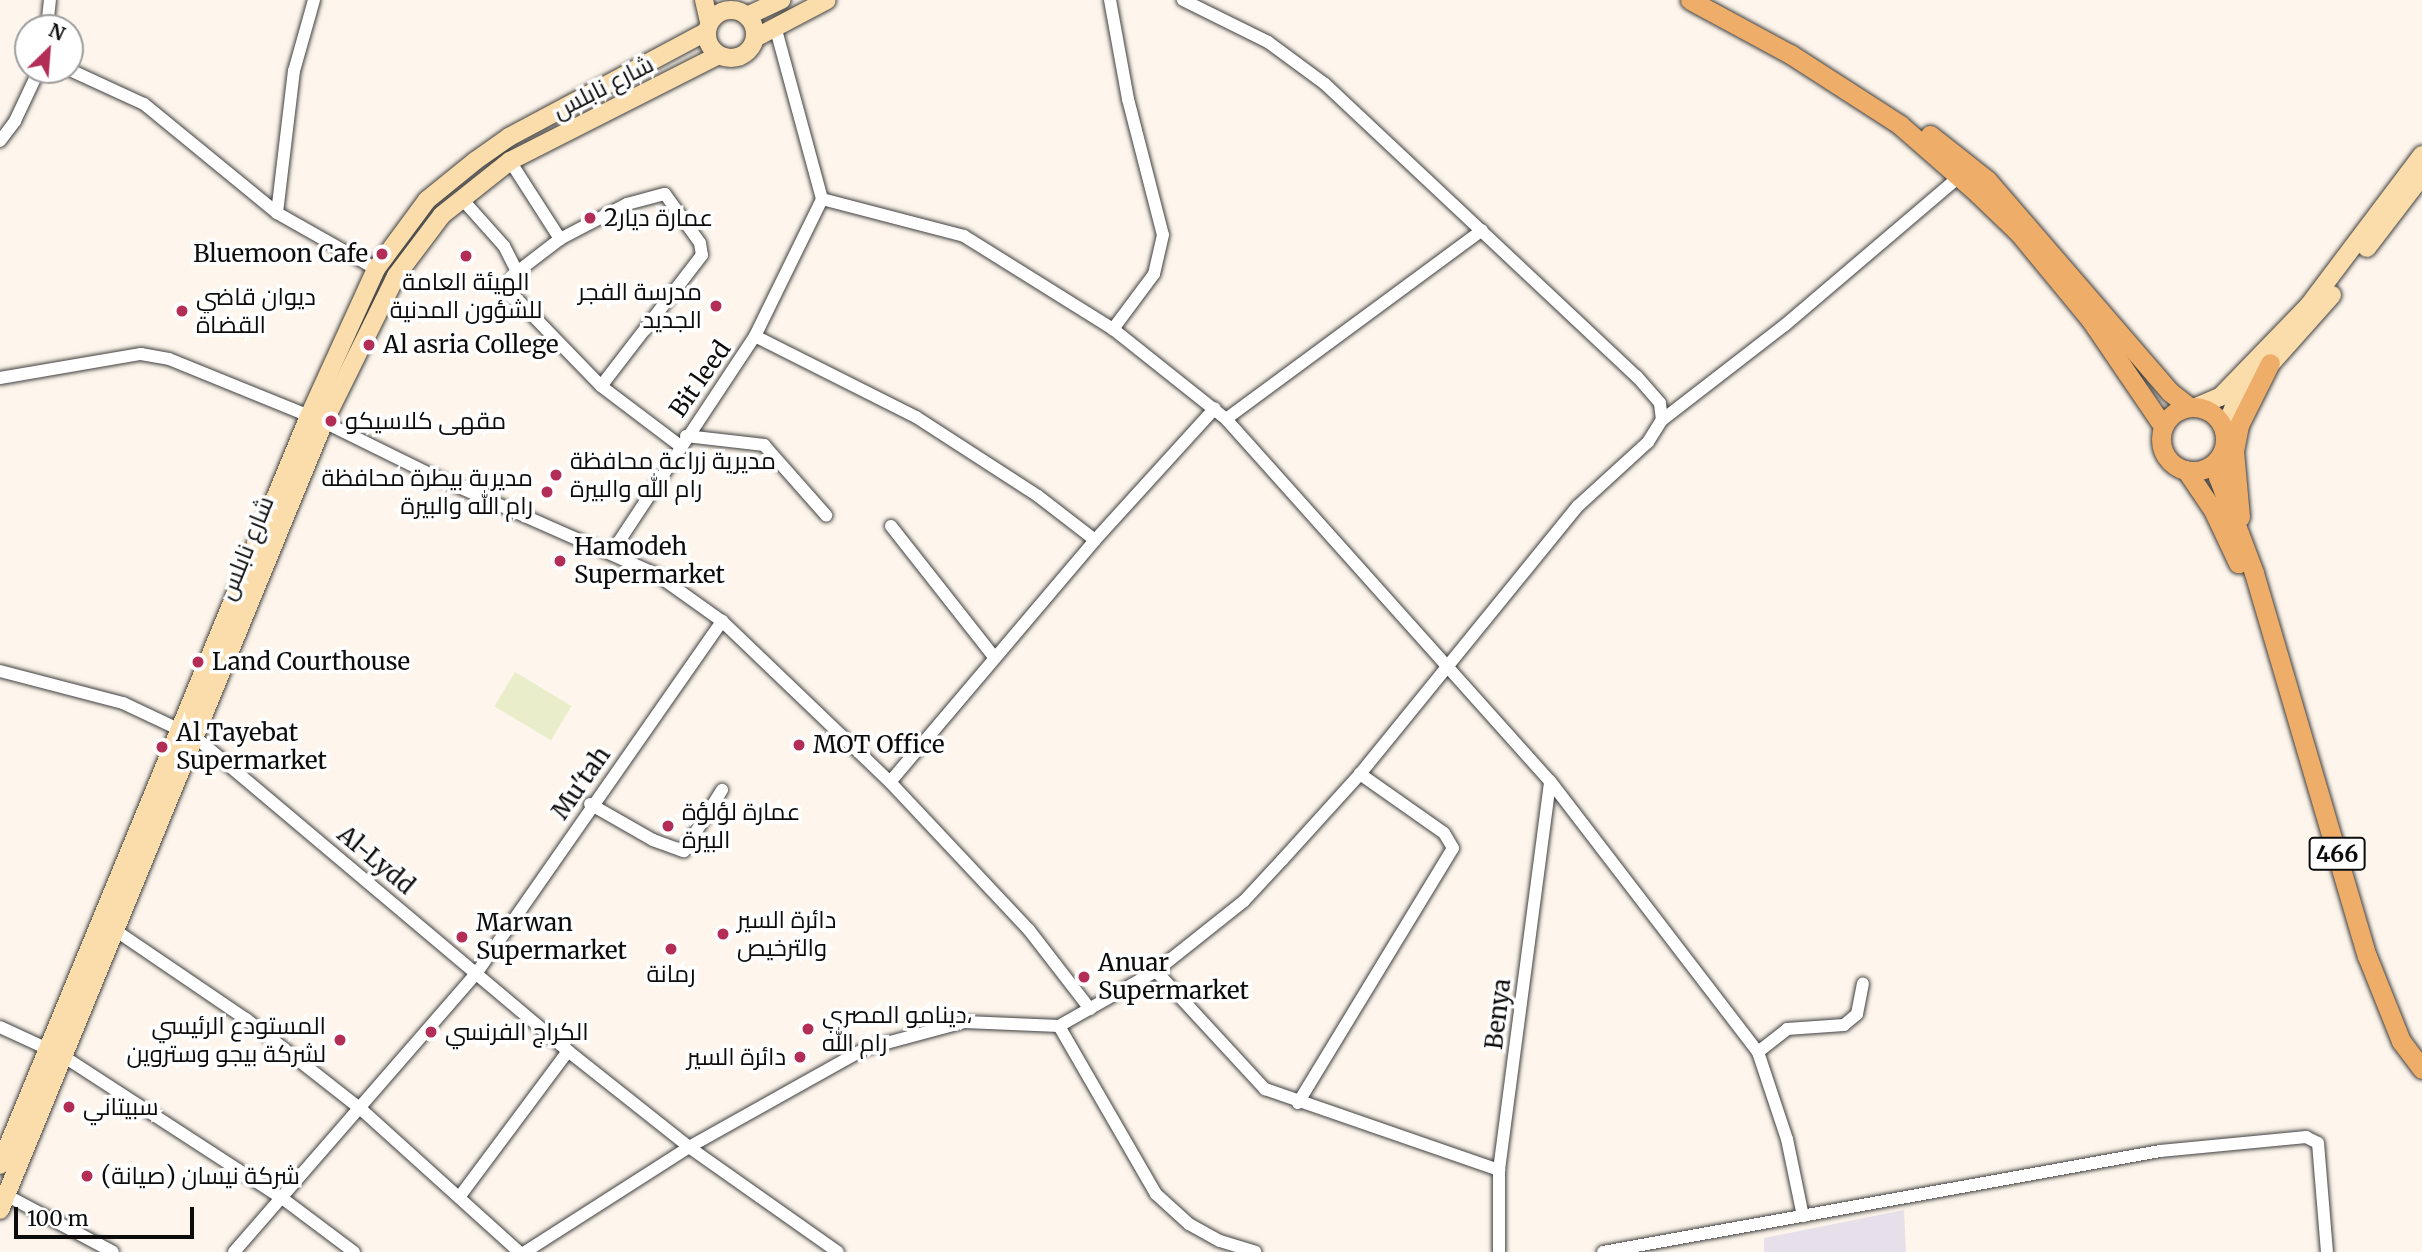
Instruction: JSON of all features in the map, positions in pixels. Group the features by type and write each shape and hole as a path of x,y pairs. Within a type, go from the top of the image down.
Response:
{"main road":[{"path":"704,0 709,45 719,55 741,56 755,38 827,0"},
{"path":"747,16 782,0"},
{"path":"1690,0 1790,54 1900,125 1965,172 2090,319 2163,426 2173,413 2220,397 2309,305 2422,155"},
{"path":"1707,0 1791,41 1904,114 1965,172 2192,407 2213,415 2224,431"},
{"path":"708,27 722,5 747,16 755,38"},
{"name":"شارع نابلس","path":"3,1202 63,1056 108,926 376,269 427,200 475,161 509,137 708,27"},
{"name":"شارع نابلس","path":"317,419 396,276 442,215 510,161 719,55"},
{"path":"2224,431 2231,410 2270,363 2317,314 2422,176"},
{"path":"2244,546 2234,451 2239,425 2270,363"},
{"name":"466","path":"2163,426 2166,456 2186,470 2213,510 2269,630"},
{"name":"466","path":"2224,431 2218,458 2218,477 2244,546 2367,956 2401,1041 2422,1069"},
{"path":"2186,470 2202,470 2218,458"},
{"name":"شارع نابلس","path":"0,1165 46,1048 108,926"}],"street":[{"path":"277,213 294,71 314,0"},
{"path":"1110,0 1128,99 1163,235 1154,274 1113,329"},
{"path":"1183,0 1268,42 1325,84 1637,377 1660,403 1662,420"},
{"path":"775,26 822,199 964,236 1113,329 1215,408 1549,781 1758,1052 1787,1139 1803,1216"},
{"path":"84,76 144,103 167,119 277,213 376,269"},
{"path":"0,141 15,121 32,84"},
{"path":"510,161 560,239"},
{"path":"525,1252 689,1147 820,1070 908,1034 965,1022 1059,1026 1156,971 1244,901 1360,774 1578,506 1648,442 1662,420 1786,325 1965,172"},
{"path":"601,386 702,255 700,243 665,194 627,204 560,239 517,272 509,283 510,292 601,386 683,441 764,445 826,515"},
{"path":"462,199 504,246 517,272"},
{"name":"Bit leed","path":"612,552 755,336 822,199"},
{"path":"1226,419 1482,230"},
{"path":"755,336 926,423 1038,496 1096,540"},
{"path":"0,378 141,354 169,359 317,419 448,483 612,552 668,582 722,621 890,782 1029,930 1090,1009"},
{"path":"890,782 1096,540 1215,408"},
{"path":"891,526 995,658"},
{"name":"Mu'tah","path":"234,1252 362,1110 478,971 590,804 722,621"},
{"name":"Al-Lydd","path":"0,671 123,703 188,733 478,971 568,1051 689,1147 838,1252"},
{"path":"1298,1103 1453,848 1444,833 1360,774"},
{"name":"Benya","path":"1499,1252 1499,1170 1549,781"},
{"path":"590,804 653,840 684,851 722,790"},
{"path":"108,926 246,1019 362,1110 519,1252"},
{"path":"1156,971 1265,1089 1298,1103 1499,1170"},
{"path":"1758,1052 1787,1029 1844,1025 1857,1014 1863,984"},
{"path":"1059,1026 1156,1194 1189,1224 1220,1241 1255,1252"},
{"path":"0,1027 63,1056 282,1198 354,1252"},
{"path":"460,1196 568,1051"},
{"path":"1603,1252 2160,1151 2306,1137 2318,1143 2327,1252"},
{"path":"3,1202 113,1252"}],"shaded area":[{"path":"1904,1210 1906,1252 1764,1252 1764,1238"}],"green space":[{"path":"515,672 572,706 551,740 494,706"}],"place":[{"name":"عمارة ديار2","path":"590,218"},
{"name":"Bluemoon Cafe","path":"382,254"},
{"name":"الهيئة العامة للشؤون المدنية","path":"466,256"},
{"name":"مدرسة الفجر الجديد","path":"716,306"},
{"name":"ديوان قاضي القضاة","path":"182,311"},
{"name":"Al asria College","path":"369,345"},
{"name":"مقهی كلاسيكو","path":"331,421"},
{"name":"مديرية زراعة محافظة رام الله والبيرة","path":"556,475"},
{"name":"مديرية بيطرة محافظة رام الله والبيرة","path":"547,492"},
{"name":"Hamodeh Supermarket","path":"560,561"},
{"name":"Land Courthouse","path":"198,662"},
{"name":"MOT Office","path":"799,745"},
{"name":"Al Tayebat Supermarket","path":"162,747"},
{"name":"عمارة لؤلؤة البيرة","path":"668,826"},
{"name":"دائرة السير والترخيص","path":"723,934"},
{"name":"Marwan Supermarket","path":"462,937"},
{"name":"رمانة","path":"671,949"},
{"name":"Anuar Supermarket","path":"1084,977"},
{"name":"دينامو المصري، رام الله","path":"808,1029"},
{"name":"الكراج الفرنسي","path":"431,1032"},
{"name":"المستودع الرئيسي لشركة بيجو وستروين","path":"340,1040"},
{"name":"دائرة السير","path":"800,1057"},
{"name":"سبيتاني","path":"69,1107"},
{"name":"شركة نيسان (صيانة)","path":"87,1176"}]}
